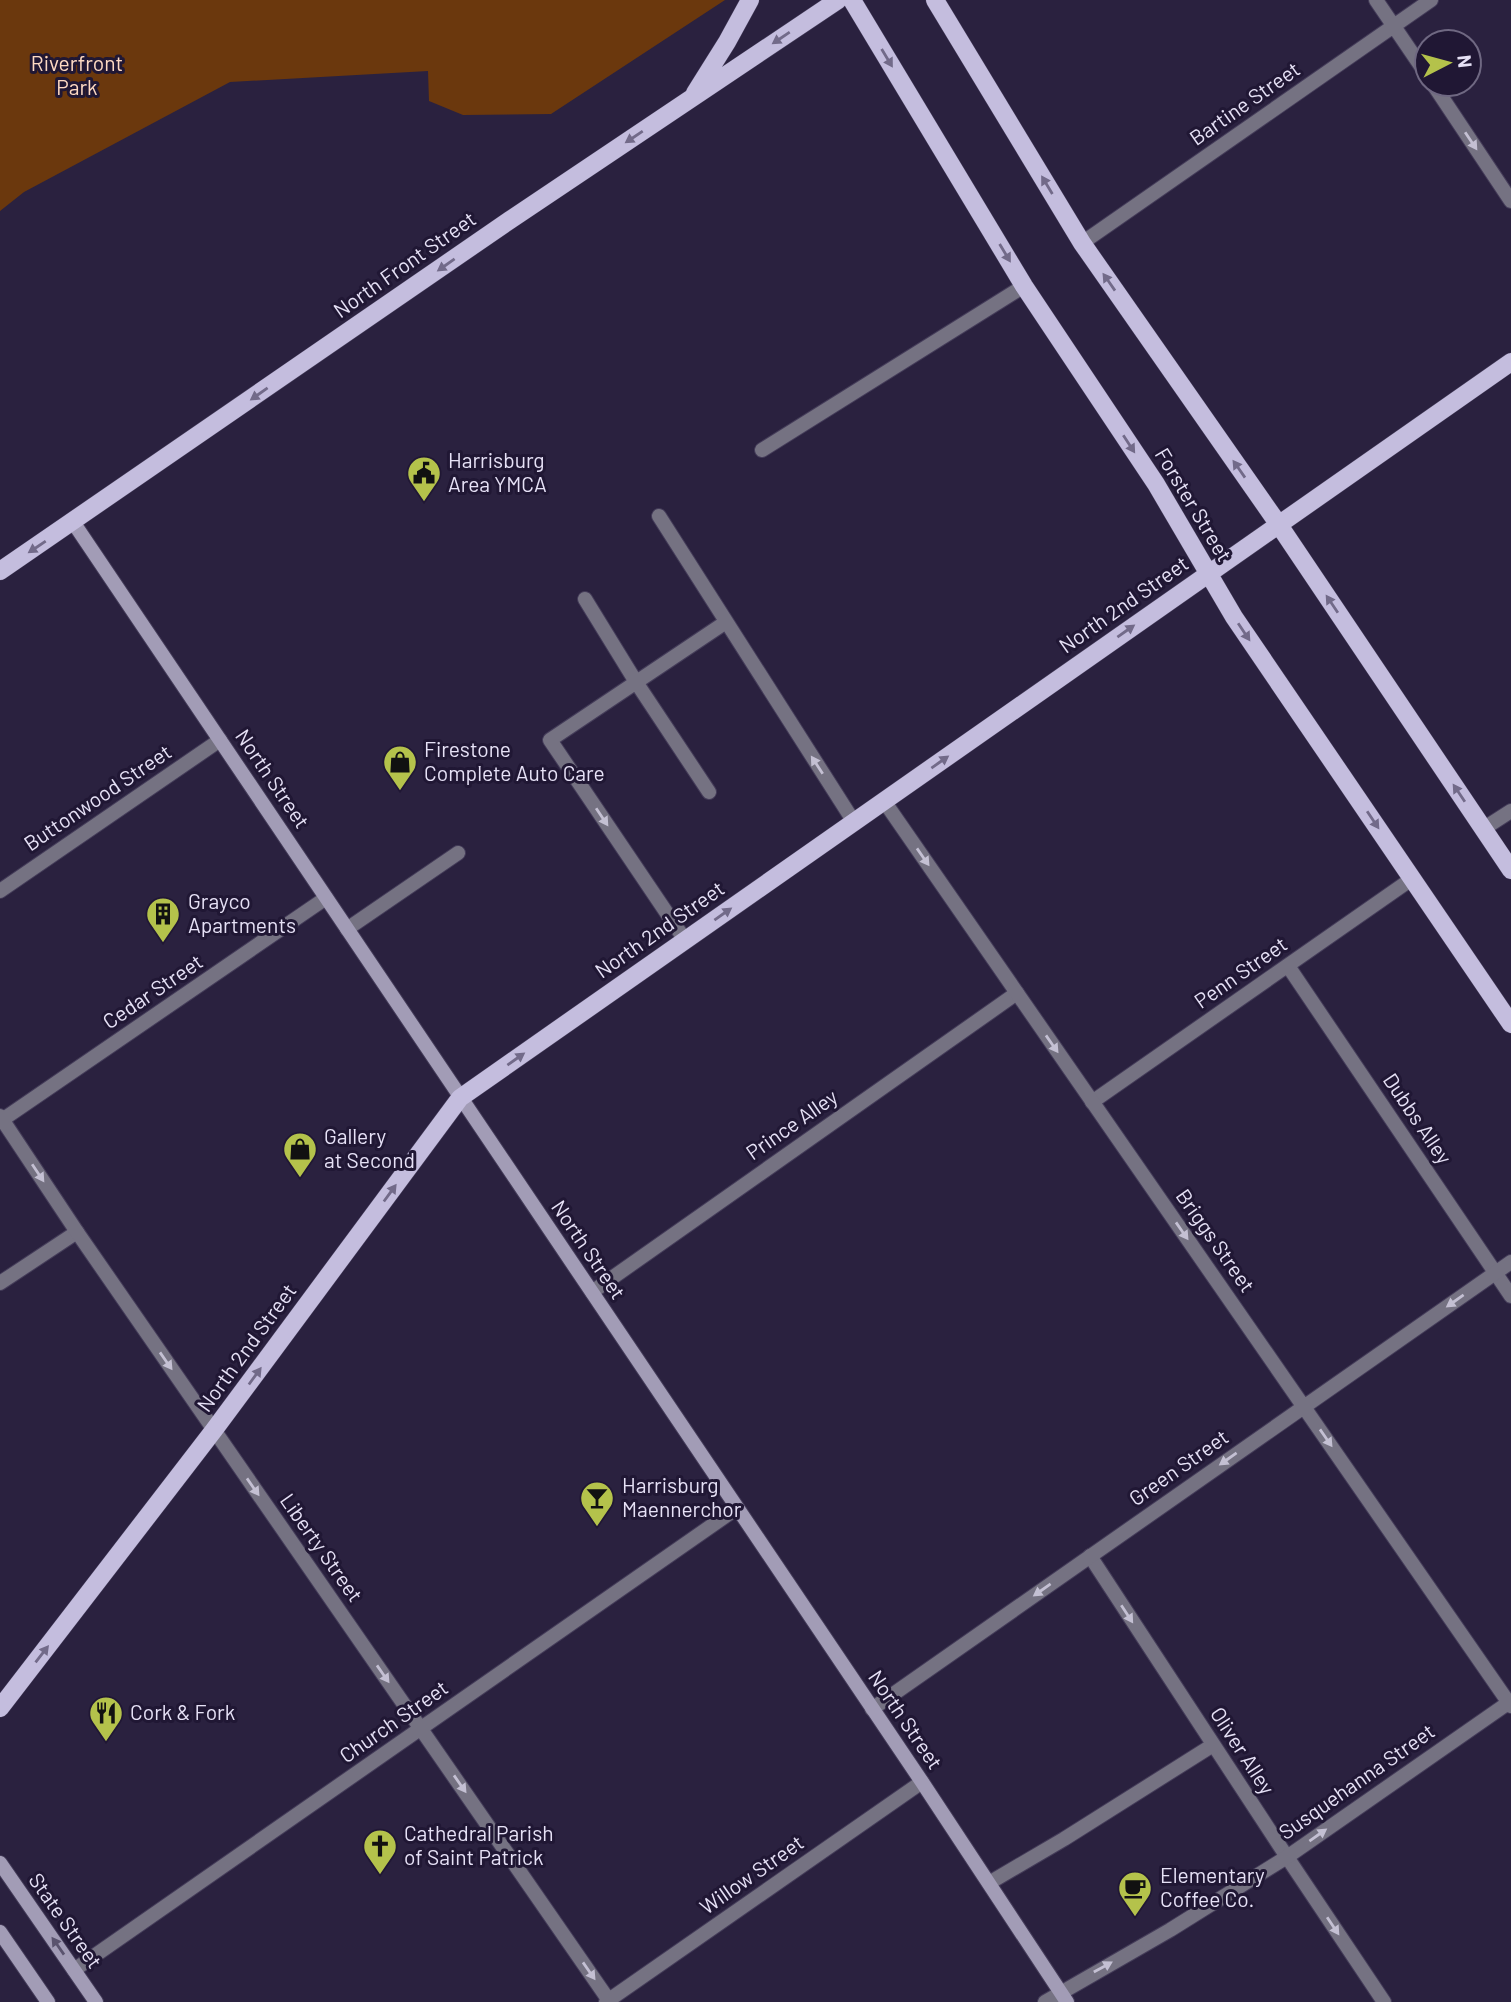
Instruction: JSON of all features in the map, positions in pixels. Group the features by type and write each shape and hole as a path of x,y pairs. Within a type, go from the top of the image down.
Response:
{"main road":[{"path":"691,99 750,0"},
{"name":"North Front Street","path":"0,571 487,236 838,0"},
{"name":"Forster Street","path":"852,0 1024,286 1156,484 1234,617 1511,1024"},
{"path":"934,0 1083,243 1279,524 1511,870"},
{"name":"North 2nd Street","path":"0,1708 215,1430 460,1098 1511,362"}],"street":[{"path":"1376,0 1413,54"},
{"name":"Bartine Street","path":"1083,243 1431,0"},
{"path":"1442,98 1511,201"},
{"path":"762,450 1024,286"},
{"path":"659,516 853,822"},
{"name":"North Street","path":"73,522 1064,1997"},
{"path":"585,599 709,792"},
{"path":"684,940 550,740 726,622"},
{"name":"Buttonwood Street","path":"0,891 220,740"},
{"name":"Briggs Street","path":"884,801 1510,1703"},
{"path":"1483,829 1511,811"},
{"path":"347,929 458,853"},
{"name":"Penn Street","path":"1093,1102 1413,878"},
{"name":"Cedar Street","path":"1,1118 326,898"},
{"name":"Dubbs Alley","path":"1288,965 1511,1296"},
{"name":"Prince Alley","path":"592,1292 1017,993"},
{"name":"Liberty Street","path":"1,1118 609,2001"},
{"path":"0,1283 77,1232"},
{"name":"Green Street","path":"872,1709 1511,1262"},
{"name":"Church Street","path":"74,1970 737,1507"},
{"name":"Oliver Alley","path":"1090,1556 1384,2002"},
{"name":"Susquehanna Street","path":"1045,2002 1064,1997 1287,1857 1510,1703"},
{"path":"989,1883 1213,1745"},
{"name":"Willow Street","path":"609,2001 922,1782"},
{"name":"State Street","path":"0,1863 96,2002"},
{"path":"0,1932 48,2002"}],"green space":[{"name":"Riverfront Park","path":"0,0 725,0 551,114 463,115 429,101 428,71 230,82 24,192 0,211"}],"place":[{"name":"Harrisburg Area YMCA","path":"424,503"},
{"name":"Firestone Complete Auto Care","path":"400,792"},
{"name":"Grayco Apartments","path":"163,944"},
{"name":"Gallery at Second","path":"300,1179"},
{"name":"Harrisburg Maennerchor","path":"597,1528"},
{"name":"Cork & Fork","path":"106,1743"},
{"name":"Cathedral Parish of Saint Patrick","path":"380,1876"},
{"name":"Elementary Coffee Co.","path":"1135,1918"}]}
